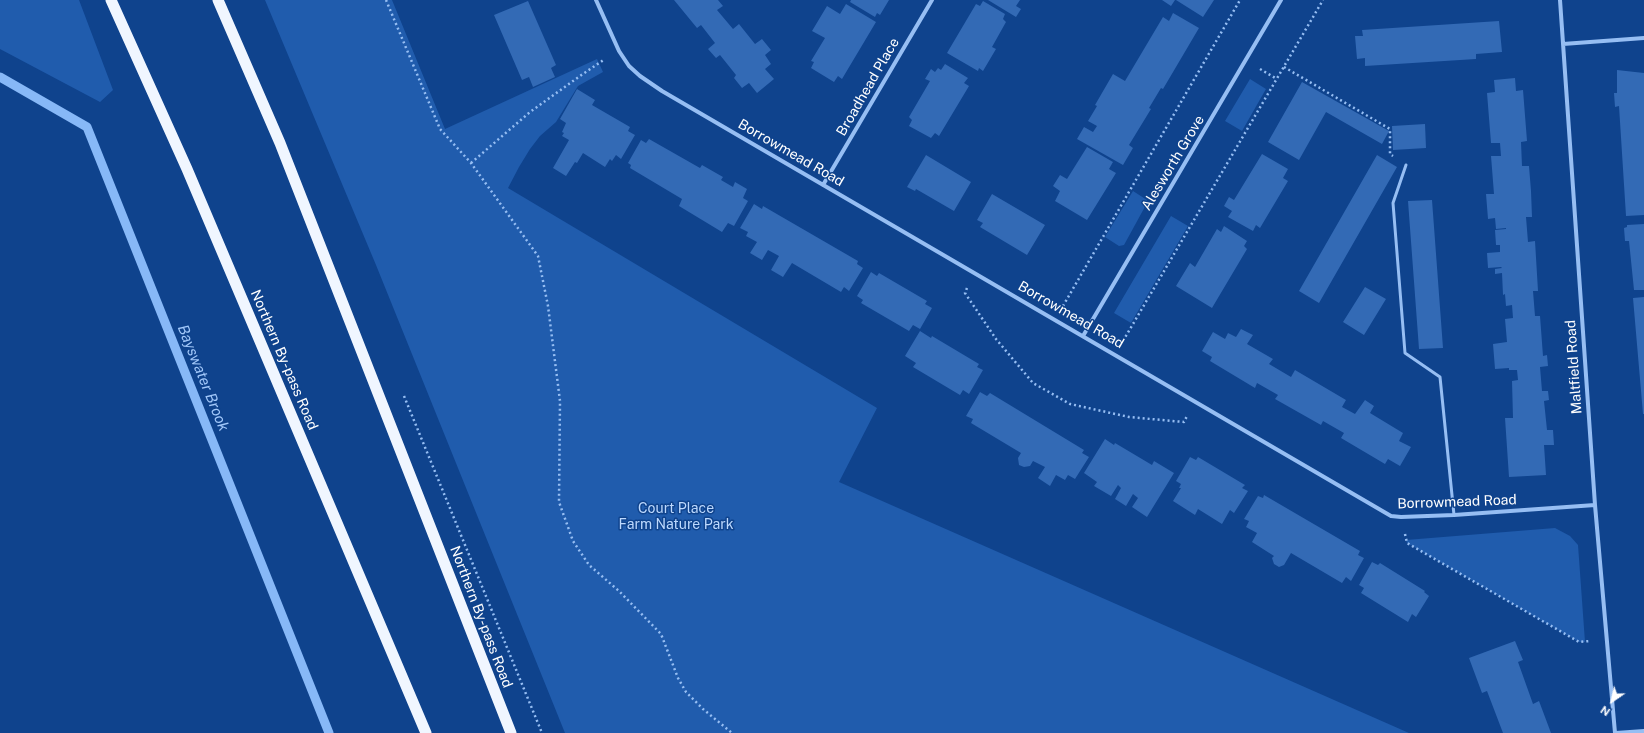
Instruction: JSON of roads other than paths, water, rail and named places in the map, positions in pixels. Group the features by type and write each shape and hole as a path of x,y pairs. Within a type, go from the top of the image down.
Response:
{"highway":[{"name":"Northern By-pass Road","path":"111,0 187,169 426,733"},
{"name":"Northern By-pass Road","path":"218,0 280,142 511,733"}],"street":[{"name":"Borrowmead Road","path":"596,0 619,51 629,66 640,76 662,91 1116,354 1195,402 1391,516 1401,518 1595,505"},
{"name":"Broadhead Place","path":"823,185 932,0"},
{"name":"Alesworth Grove","path":"1083,336 1281,0"},
{"name":"Maltfield Road","path":"1560,0 1595,505 1615,733"},
{"path":"1563,44 1644,38"},
{"path":"1615,733 1644,731"}],"lane":[{"path":"1406,165 1394,203 1405,353 1440,377 1454,515"}],"waterway":[{"name":"Bayswater Brook","path":"0,77 87,127 329,733"}],"park label":[{"name":"Court Place Farm Nature Park","path":"676,518"}]}
